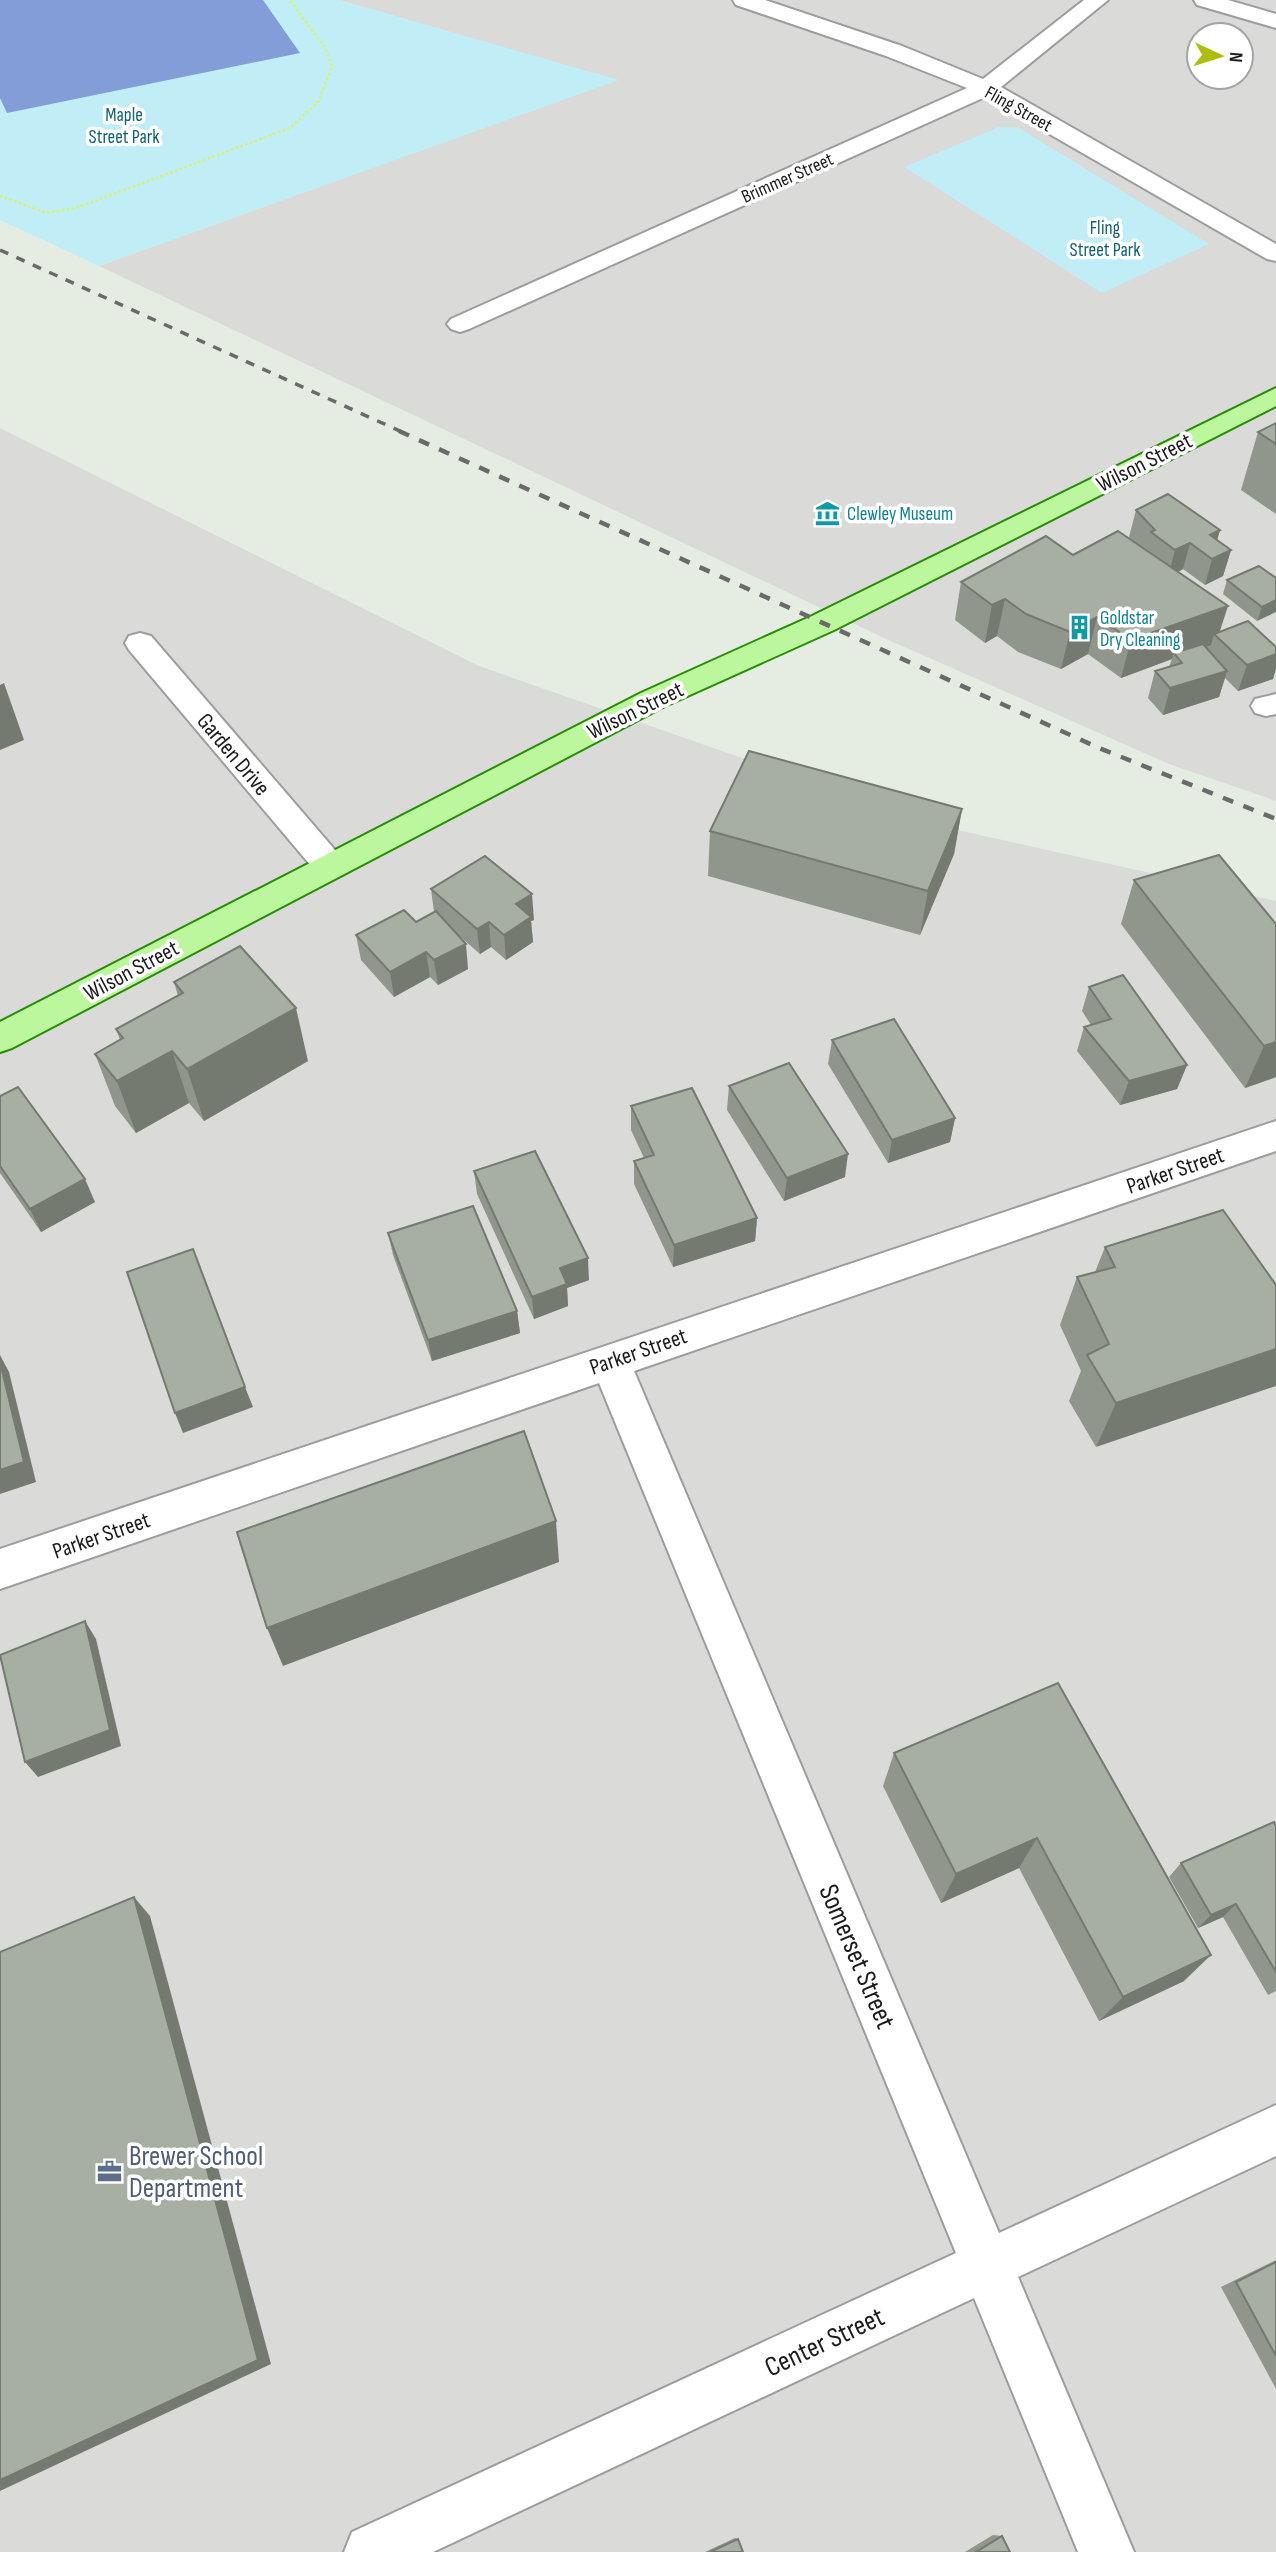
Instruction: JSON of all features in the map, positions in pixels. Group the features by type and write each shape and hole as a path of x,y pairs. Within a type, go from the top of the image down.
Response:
{"main road":[{"name":"Wilson Street","path":"0,1038 329,865 652,700 823,623 1276,396"}],"street":[{"name":"Fling Street","path":"744,0 894,51 986,88 1276,254"},
{"name":"Brimmer Street","path":"460,324 986,88 1097,0"},
{"path":"1205,0 1276,21"},
{"name":"Garden Drive","path":"140,643 329,865"},
{"name":"Parker Street","path":"0,1569 1276,1136"},
{"name":"Somerset Street","path":"610,1361 1106,2552"},
{"name":"Center Street","path":"372,2552 1276,2130"}],"path":[{"path":"0,196 47,213 76,208 290,128 319,101 332,66 325,48 290,0"}],"shaded area":[{"path":"0,0 263,0 300,53 7,113 0,98"},
{"path":"339,0 1276,0 1276,801 1169,764 884,638 99,266 617,80"},
{"path":"0,428 479,666 931,824 1276,901 1276,2552 0,2552"}],"green space":[{"name":"Maple Street Park","path":"0,0 339,0 619,80 99,266 0,220"},
{"name":"Fling Street Park","path":"999,127 1017,127 1209,244 1102,293 904,167"}],"building":[{"path":"1276,423 1276,444 1258,432"},
{"path":"1168,494 1220,530 1210,535 1231,550 1212,559 1190,543 1175,550 1151,532 1155,530 1136,510"},
{"path":"1118,531 1228,606 1131,640 1097,617 1070,632 1026,614 1005,599 992,605 961,582 1046,536 1073,555"},
{"path":"1259,566 1276,578 1276,600 1262,607 1227,580"},
{"path":"1248,621 1276,647 1276,654 1247,665 1214,634"},
{"path":"1203,644 1227,671 1170,688 1155,671 1182,663 1174,653"},
{"path":"749,751 962,809 928,891 710,831"},
{"path":"1219,855 1276,924 1276,1042 1264,1046 1134,880"},
{"path":"485,856 532,894 516,904 531,917 504,935 489,922 477,929 431,889"},
{"path":"404,910 416,922 436,911 466,944 434,960 426,952 390,972 356,935"},
{"path":"240,946 296,1008 187,1069 172,1051 117,1081 95,1054 123,1038 116,1029 183,993 174,982"},
{"path":"1123,975 1187,1065 1129,1081 1084,1027 1111,1019 1089,987"},
{"path":"894,1019 955,1118 892,1140 832,1040"},
{"path":"789,1063 848,1154 787,1178 729,1086"},
{"path":"18,1087 85,1179 30,1209 0,1166 0,1096"},
{"path":"692,1088 757,1218 674,1245 634,1161 654,1155 631,1106"},
{"path":"535,1151 588,1258 560,1268 567,1284 532,1297 474,1171"},
{"path":"473,1206 517,1311 428,1340 388,1233"},
{"path":"1223,1210 1276,1285 1276,1349 1116,1403 1087,1355 1109,1344 1077,1277 1115,1267 1105,1247"},
{"path":"193,1249 245,1387 175,1413 127,1272"},
{"path":"0,1362 24,1462 0,1470"},
{"path":"524,1431 556,1521 267,1628 237,1532"},
{"path":"85,1621 110,1730 25,1762 0,1655"},
{"path":"1058,1683 1211,1955 1123,1997 1037,1838 956,1874 894,1753"},
{"path":"1274,1822 1276,1972 1236,1904 1211,1915 1181,1863"},
{"name":"Brewer School Department","path":"134,1897 258,2360 0,2480 0,1952"},
{"path":"1276,2262 1276,2356 1236,2282"},
{"path":"1002,2536 1010,2552 976,2552"},
{"path":"738,2539 743,2552 710,2552"}],"railway":[{"path":"0,250 402,432"},
{"path":"399,431 1099,748 1276,819"}],"place":[{"name":"Clewley Museum","path":"827,513"},
{"name":"Goldstar Dry Cleaning","path":"1080,628"},
{"name":"Brewer School Department","path":"109,2171"}]}
